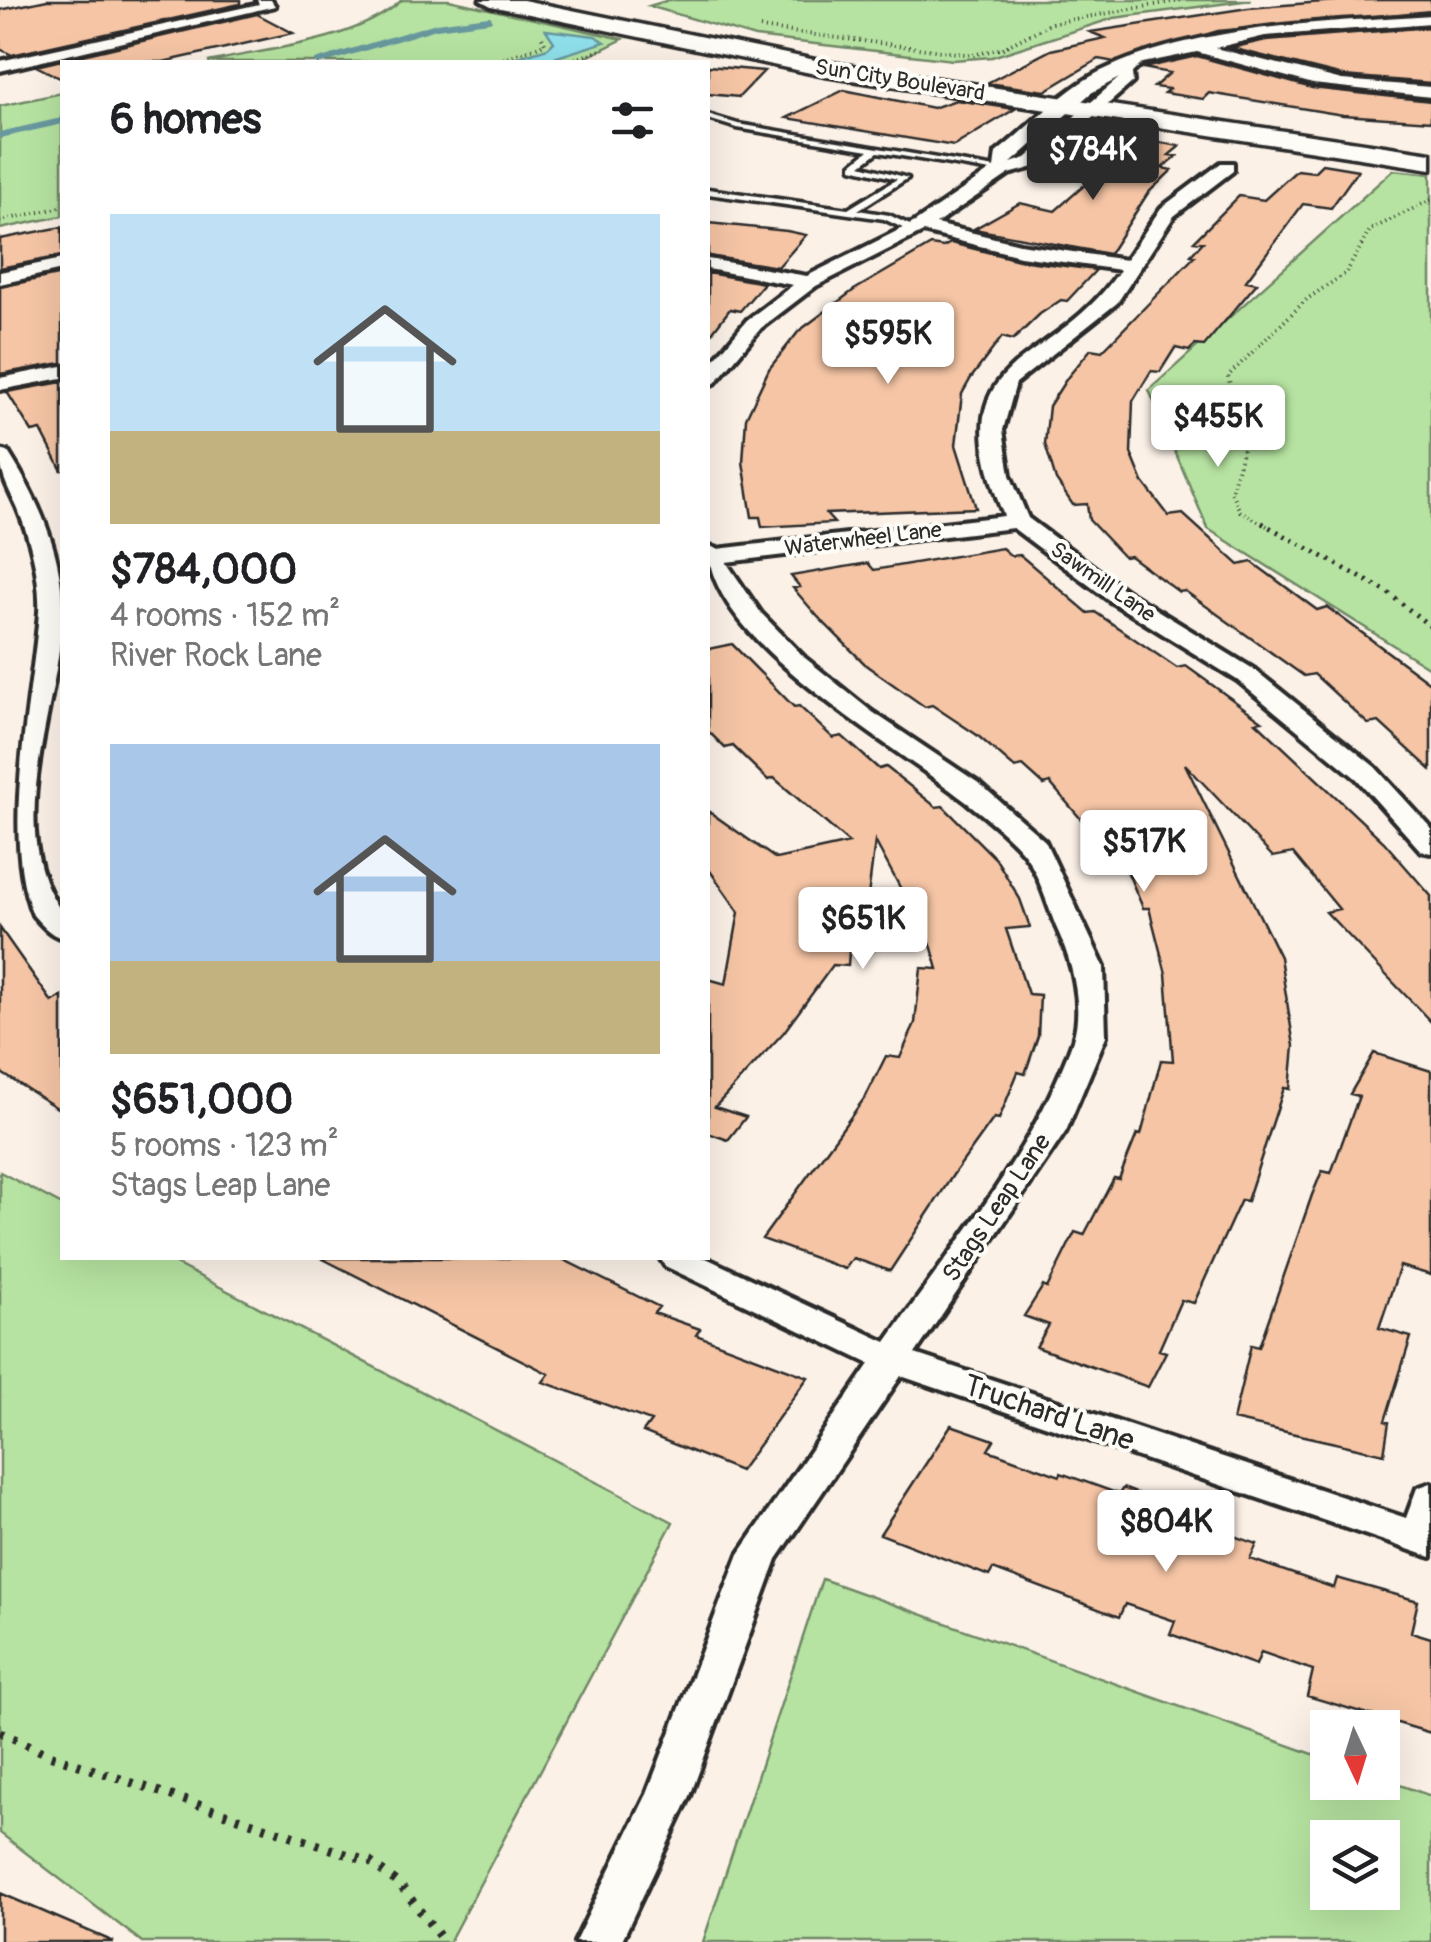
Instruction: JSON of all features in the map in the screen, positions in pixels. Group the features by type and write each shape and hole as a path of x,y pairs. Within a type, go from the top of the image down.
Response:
{"street":[{"path":"0,66 260,9 268,6 264,0"},
{"name":"Sun City Boulevard","path":"491,0 742,54 1431,150"},
{"name":"Sun City Boulevard","path":"537,0 781,50 1431,162"},
{"path":"710,372 754,324 809,282 917,228 1004,170 1032,162 1106,76 1124,72 1138,60 1265,32 1431,19"},
{"path":"1196,46 1304,79 1354,88 1431,92"},
{"path":"1004,170 1002,158 1127,78 1124,72"},
{"path":"1018,521 999,475 992,430 1006,380 1110,299 1167,212 1228,167"},
{"path":"917,228 1020,250 1130,266"},
{"path":"0,278 60,264"},
{"path":"710,264 809,282"},
{"path":"0,384 60,372"},
{"path":"0,457 28,507 44,554 56,610 21,752 12,824 34,897 60,927"},
{"name":"Waterwheel Lane","path":"710,556 1018,521"},
{"name":"Sawmill Lane","path":"1018,521 1118,596 1246,675 1366,773 1431,844"},
{"name":"Stags Leap Lane","path":"598,1942 668,1796 758,1554 1050,1131 1090,1036 1089,967 1036,848 970,790 862,716 796,662 752,618 710,559"},
{"name":"Truchard Lane","path":"681,1260 893,1360 1425,1540"},
{"path":"1425,1540 1431,1498"}],"lane":[{"path":"710,117 736,126 1004,170"},
{"path":"849,212 904,178 855,166 876,149"},
{"path":"710,192 886,217 917,228"}],"path":[{"path":"748,28 973,55 1003,48 1052,23 1183,0"},
{"path":"499,60 545,43 536,32 544,28"},
{"path":"1431,200 1370,230 1346,273 1307,299 1235,366 1228,384 1244,446 1230,492 1240,510 1386,592 1431,627"},
{"path":"0,220 60,207"},
{"path":"0,1732 49,1755 370,1862 400,1885 444,1942"}],"green space":[{"path":"402,0 449,0 623,39 581,60 218,60 337,34 383,14"},
{"path":"669,0 1251,0 1114,18 992,57 953,60 755,37 649,6"},
{"path":"60,93 60,216 0,229 0,106"},
{"path":"1393,170 1431,174 1431,669 1208,529 1149,390"},
{"path":"0,1172 60,1204 60,1260 168,1260 673,1522 449,1942 142,1942 0,1833"},
{"path":"822,1579 1310,1753 1310,1800 1400,1800 1400,1785 1431,1796 1431,1942 703,1942"}],"water":[{"path":"546,30 595,36 605,42 547,60 509,60 548,48 554,42"}],"building":[{"path":"47,0 240,0 240,4 12,55 0,49 0,10"},
{"path":"1348,0 1431,0 1431,11 1218,31 1114,62 1099,59 1045,91 987,83 1051,50 1105,38 1090,32 1248,8"},
{"path":"257,14 293,33 172,60 62,60"},
{"path":"1431,27 1431,83 1343,76 1231,48 1266,40"},
{"path":"1197,56 1312,88 1431,101 1431,121 1343,115 1209,93 1203,99 1164,93 1169,89 1154,87 1170,73 1143,68"},
{"path":"60,60 60,78 36,66"},
{"path":"710,66 764,71 739,97 710,94"},
{"path":"844,90 933,108 956,100 1015,109 954,146 787,118"},
{"path":"1137,139 1180,146 1169,155 1177,156 1162,168 1172,170 1148,193 1109,254 974,229 1020,203 1055,211"},
{"path":"1322,164 1358,170 1331,208 1303,204 1246,281 1257,283 1204,346 1195,345 1189,351 1175,348 1160,372 1151,371 1133,401 1131,453 1143,482 1169,516 1183,514 1239,565 1252,562 1317,610 1327,607 1431,684 1431,770 1379,722 1368,724 1314,674 1304,676 1185,591 1179,592 1130,556 1124,557 1089,520 1087,504 1073,505 1056,480 1045,444 1049,406 1067,378 1091,349 1102,351 1195,256 1191,255 1203,242 1194,241 1239,196 1264,200 1297,170 1314,172"},
{"path":"710,223 806,235 778,267 710,256"},
{"path":"60,227 60,256 0,268 0,239"},
{"path":"951,243 1019,260 1096,270 1067,301 1061,300 1040,314 1013,340 1002,337 962,394 956,445 976,508 826,514 834,523 762,527 760,517 752,517 743,462 746,418 769,369 799,331 854,290 931,245 943,247"},
{"path":"710,273 764,283 740,311 730,309 710,335"},
{"path":"60,274 60,363 0,374 0,287"},
{"path":"60,382 60,467 41,430 32,432 7,392"},
{"path":"1002,548 1011,556 1020,555 1088,613 1095,612 1177,668 1186,666 1262,721 1256,722 1384,842 1431,896 1431,1022 1326,912 1339,909 1293,853 1273,857 1185,764 1280,957 1294,1046 1290,1089 1284,1088 1247,1201 1241,1200 1194,1303 1181,1300 1159,1350 1166,1352 1148,1387 1036,1347 1049,1325 1024,1316 1043,1286 1047,1288 1075,1232 1084,1235 1114,1178 1119,1179 1137,1134 1141,1135 1161,1060 1173,1061 1166,974 1149,908 1143,908 1122,859 1116,860 1050,783 1044,785 1023,766 1015,768 977,735 932,705 925,707 867,666 793,588 800,587 791,576 868,563 874,570"},
{"path":"732,644 794,707 799,706 833,738 842,736 879,769 886,767 936,807 943,806 996,859 1020,899 1030,927 1006,929 1028,994 1040,995 1038,1036 1025,1074 1018,1072 999,1119 994,1118 953,1175 890,1271 853,1258 845,1269 762,1239 866,1096 886,1056 900,1058 915,1023 921,968 938,969 919,903 909,904 875,841 861,952 849,951 848,966 833,965 784,1032 715,1107 746,1117 728,1140 710,1134 710,980 726,984 739,912 710,871 710,812 776,859 849,843 774,778 768,780 733,746 725,748 710,733 710,649"},
{"path":"0,928 52,1002 60,997 60,1110 0,1072"},
{"path":"1374,1053 1431,1071 1431,1275 1400,1266 1379,1328 1411,1337 1385,1421 1389,1422 1384,1454 1233,1420 1251,1345 1259,1347 1312,1195 1322,1171 1331,1173 1359,1096 1350,1094"},
{"path":"325,1260 564,1260 659,1307 654,1313 700,1329 696,1335 808,1377 740,1471 643,1432 651,1421 543,1382 549,1374"},
{"path":"951,1425 994,1440 988,1450 1119,1494 1123,1488 1173,1507 1170,1514 1257,1544 1250,1559 1334,1588 1337,1578 1418,1601 1411,1632 1431,1638 1431,1733 1400,1724 1400,1710 1354,1710 1307,1696 1313,1670 1261,1652 1256,1665 1170,1634 1175,1621 1125,1604 1119,1617 993,1569 989,1576 880,1534"},
{"path":"0,1893 114,1942 0,1942"}],"waterway":[{"path":"325,60 436,26 489,19"},
{"path":"0,135 60,121"}]}
